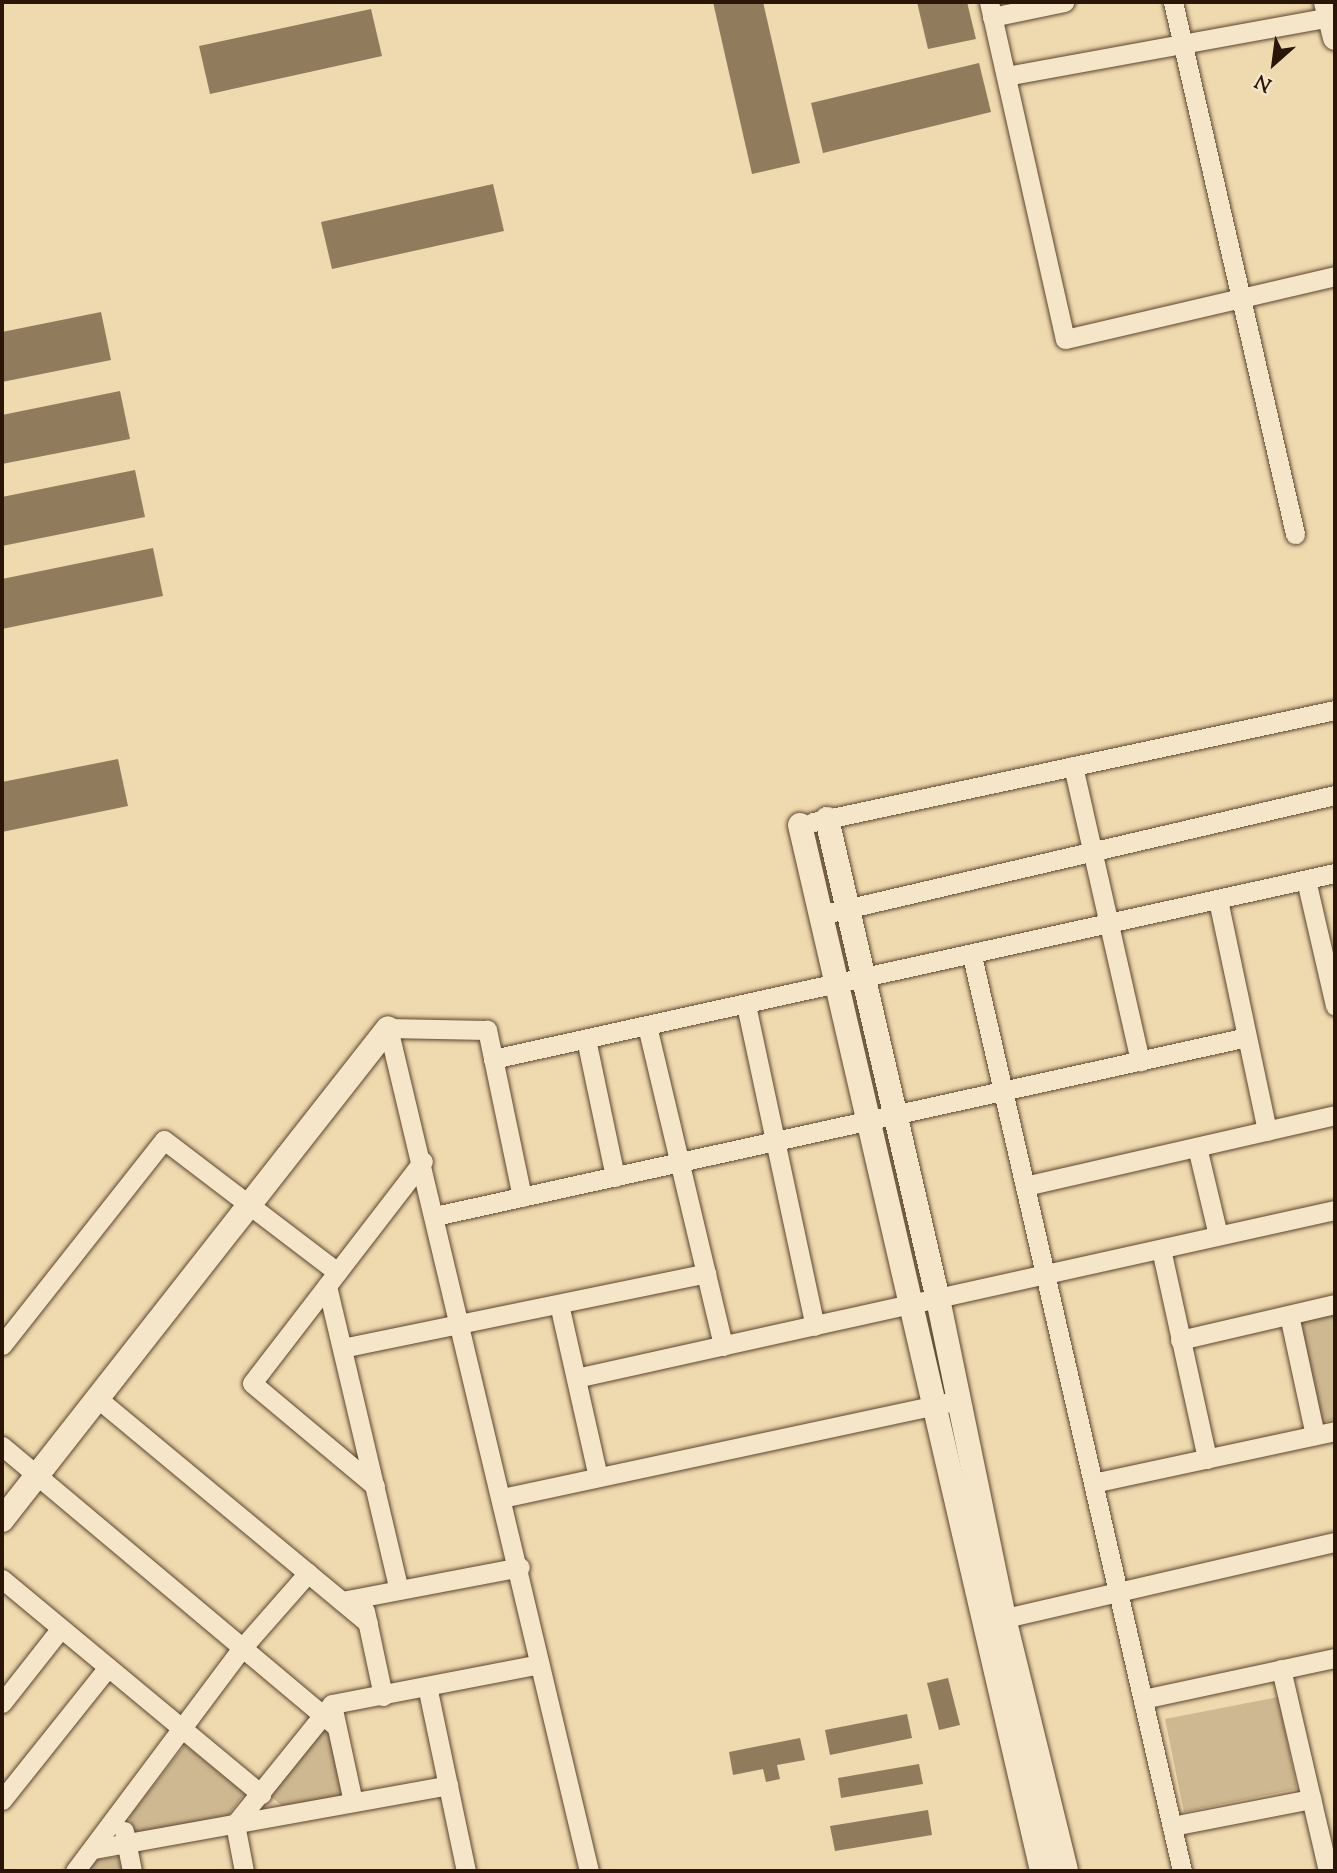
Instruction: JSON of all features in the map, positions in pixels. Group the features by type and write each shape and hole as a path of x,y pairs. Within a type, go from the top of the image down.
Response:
{"street":[{"path":"1063,2 991,9 1065,339 1240,296 1335,276"},
{"path":"1173,2 1295,534"},
{"path":"1006,76 1331,19"},
{"path":"1066,1871 933,1404 800,825 1335,710"},
{"path":"1073,766 1140,1061"},
{"path":"820,915 1335,795"},
{"path":"827,819 959,1400 995,1620 1042,1871"},
{"path":"493,1059 972,956 1335,873"},
{"path":"1306,880 1335,1006"},
{"path":"1218,900 1267,1131"},
{"path":"972,956 1182,1871"},
{"path":"746,1005 815,1326"},
{"path":"647,1026 723,1346"},
{"path":"388,1028 487,1030 522,1197"},
{"path":"388,1028 423,1161 459,1324 520,1567 539,1664 589,1871"},
{"path":"2,1520 388,1028"},
{"path":"435,1216 867,1124 1247,1037"},
{"path":"586,1039 615,1177"},
{"path":"1025,1186 1335,1115"},
{"path":"2,1345 8,1324 163,1140 248,1207 332,1279 342,1348 399,1590"},
{"path":"1197,1147 1218,1235"},
{"path":"375,1486 253,1383 423,1161"},
{"path":"576,1378 1335,1210"},
{"path":"1161,1250 1207,1459"},
{"path":"342,1348 706,1273"},
{"path":"559,1304 598,1477"},
{"path":"1180,1340 1335,1304"},
{"path":"1289,1315 1315,1435"},
{"path":"97,1398 368,1623"},
{"path":"502,1498 959,1400"},
{"path":"1093,1483 1335,1430"},
{"path":"2,1446 242,1648 330,1715 353,1802"},
{"path":"995,1620 1335,1542"},
{"path":"342,1601 520,1567"},
{"path":"75,1871 120,1815 180,1728 242,1648 308,1573"},
{"path":"2,1579 261,1794"},
{"path":"362,1597 383,1696"},
{"path":"2,1703 61,1628"},
{"path":"1143,1699 1335,1658"},
{"path":"235,1824 330,1715 383,1696 539,1664"},
{"path":"2,1800 107,1667"},
{"path":"1281,1669 1328,1871"},
{"path":"427,1686 466,1871"},
{"path":"94,1849 448,1785"},
{"path":"1172,1826 1311,1799"},
{"path":"120,1815 132,1871"},
{"path":"235,1824 244,1871"}],"shaded area":[{"path":"1335,1314 1335,1419 1321,1422 1300,1321"},
{"path":"1278,1697 1297,1789 1184,1812 1165,1719"},
{"path":"323,1726 332,1732 344,1799 286,1809 269,1795"},
{"path":"185,1745 245,1793 226,1818 135,1834 129,1817"},
{"path":"119,1857 122,1871 86,1871 94,1860"}],"building":[{"path":"713,2 763,2 800,163 752,174"},
{"path":"917,2 967,2 976,39 928,49"},
{"path":"371,9 382,56 210,94 199,46"},
{"path":"979,63 991,112 823,153 811,103"},
{"path":"493,184 504,231 332,269 321,222"},
{"path":"101,312 111,360 2,382 2,332"},
{"path":"120,391 130,439 2,464 2,415"},
{"path":"135,470 145,517 2,546 2,497"},
{"path":"153,548 163,596 2,629 2,579"},
{"path":"118,759 128,806 2,832 2,782"},
{"path":"948,1678 960,1725 939,1730 927,1683"},
{"path":"907,1714 912,1738 830,1755 825,1730"},
{"path":"800,1738 805,1760 777,1765 780,1779 766,1782 763,1769 733,1775 729,1752"},
{"path":"919,1764 923,1784 841,1798 838,1778"},
{"path":"928,1810 932,1835 835,1851 830,1826"}]}
